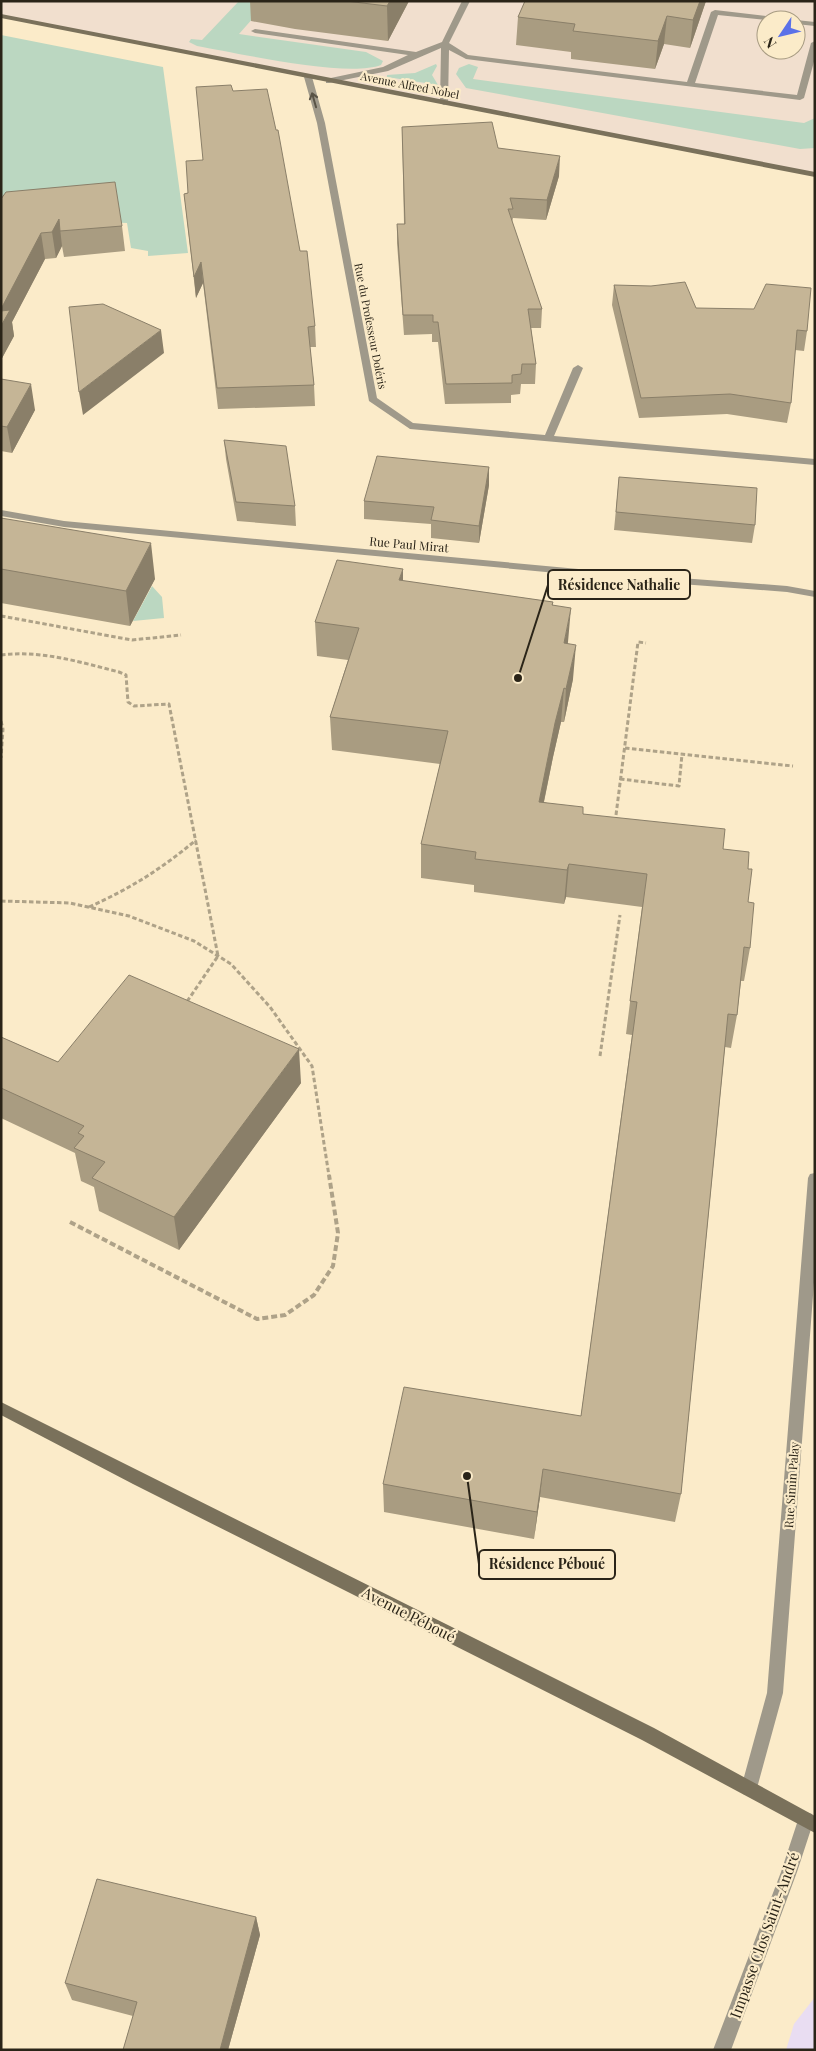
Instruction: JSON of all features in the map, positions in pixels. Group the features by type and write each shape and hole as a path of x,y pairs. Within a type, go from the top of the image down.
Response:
{"main road":[{"name":"Avenue Alfred Nobel","path":"1,16 815,175"},
{"name":"Avenue Péboué","path":"1,1408 138,1479 648,1734 810,1823"}],"street":[{"path":"444,103 445,44 466,1"},
{"path":"690,85 715,12 756,17"},
{"path":"255,31 417,54"},
{"path":"445,44 466,57 800,98 815,43"},
{"path":"329,81 384,69 445,44"},
{"name":"Rue du Professeur Doléris","path":"308,76 321,123 372,400 410,426 815,462"},
{"path":"549,437 578,368"},
{"name":"Rue Paul Mirat","path":"1,513 64,524 634,577 787,589 815,594"},
{"name":"Rue Simin Palay","path":"749,1788 775,1693 815,1178"},
{"name":"Impasse Clos Saint-André","path":"722,2050 789,1872 810,1823"}],"path":[{"path":"1,616 132,640 181,635"},
{"path":"616,815 638,642 646,643"},
{"path":"1,655 12,653 62,658 119,672 126,675 128,702 134,706 169,704 218,956 182,1008"},
{"path":"1,721 3,729 1,758"},
{"path":"625,748 793,766"},
{"path":"620,780 679,786 682,754"},
{"path":"88,907 127,890 165,866 196,840"},
{"path":"1,901 70,903 129,916 194,941 231,964 270,1007 312,1066 338,1233 333,1266 314,1295 285,1315 257,1319 70,1222"},
{"path":"600,1056 620,915"}],"shaded area":[{"path":"1,1 815,1 815,175 1,16"},
{"path":"815,1997 815,2050 786,2050 794,2024"}],"green space":[{"path":"239,1 268,1 239,34 366,52 383,61 381,65 365,68 318,67 238,54 197,46 189,42 191,39 202,40"},
{"path":"1,35 163,67 188,253 148,256 148,251 131,248 127,223 1,218"},
{"path":"436,64 437,66 432,75 438,85 387,77 387,75 415,73"},
{"path":"469,64 478,67 473,79 804,123 815,118 815,148 800,149 466,88 456,74 459,68"},
{"path":"152,586 162,597 164,618 133,621"}],"building":[{"path":"346,1 390,1 387,6"},
{"path":"525,1 700,1 693,20 667,16 658,41 573,31 575,24 518,17"},
{"path":"231,85 233,91 267,89 276,130 278,130 300,251 307,251 315,326 308,327 314,385 217,388 201,262 194,277 184,194 188,193 186,161 203,160 196,87"},
{"path":"492,122 498,148 560,156 547,200 510,198 513,209 508,209 542,309 528,309 536,364 522,364 521,374 512,375 512,383 446,384 438,322 433,322 433,315 403,315 397,224 405,224 402,127"},
{"path":"115,182 122,226 60,231 59,219 52,232 41,233 1,309 1,199 6,192"},
{"path":"685,282 696,308 754,309 766,284 811,288 807,331 797,330 791,403 730,394 641,398 614,285 651,286"},
{"path":"103,304 161,330 79,392 69,307"},
{"path":"10,310 1,326 1,311"},
{"path":"1,379 31,384 7,427 1,426"},
{"path":"224,440 286,446 295,506 236,502"},
{"path":"377,456 489,467 479,526 431,520 434,507 364,501"},
{"path":"619,477 757,488 755,525 616,512"},
{"path":"1,518 151,543 126,591 1,569"},
{"path":"337,560 403,569 399,580 553,602 552,605 571,608 564,643 576,645 566,689 564,688 555,723 539,802 583,807 583,814 725,829 723,849 749,852 748,869 752,869 748,902 754,903 750,948 744,947 737,1015 728,1014 681,1494 543,1469 537,1512 383,1484 404,1387 581,1416 637,1002 630,1001 647,874 569,864 567,870 475,859 476,852 421,844 448,731 330,717 359,628 315,622"},
{"path":"129,975 299,1049 174,1217 92,1178 105,1162 74,1148 84,1136 78,1133 84,1126 1,1088 1,1037 58,1062"},
{"path":"97,1879 256,1917 220,2050 123,2050 137,2002 65,1983"}],"place":[{"name":"Résidence Nathalie","path":"518,678"},
{"name":"Résidence Péboué","path":"467,1476"}]}
